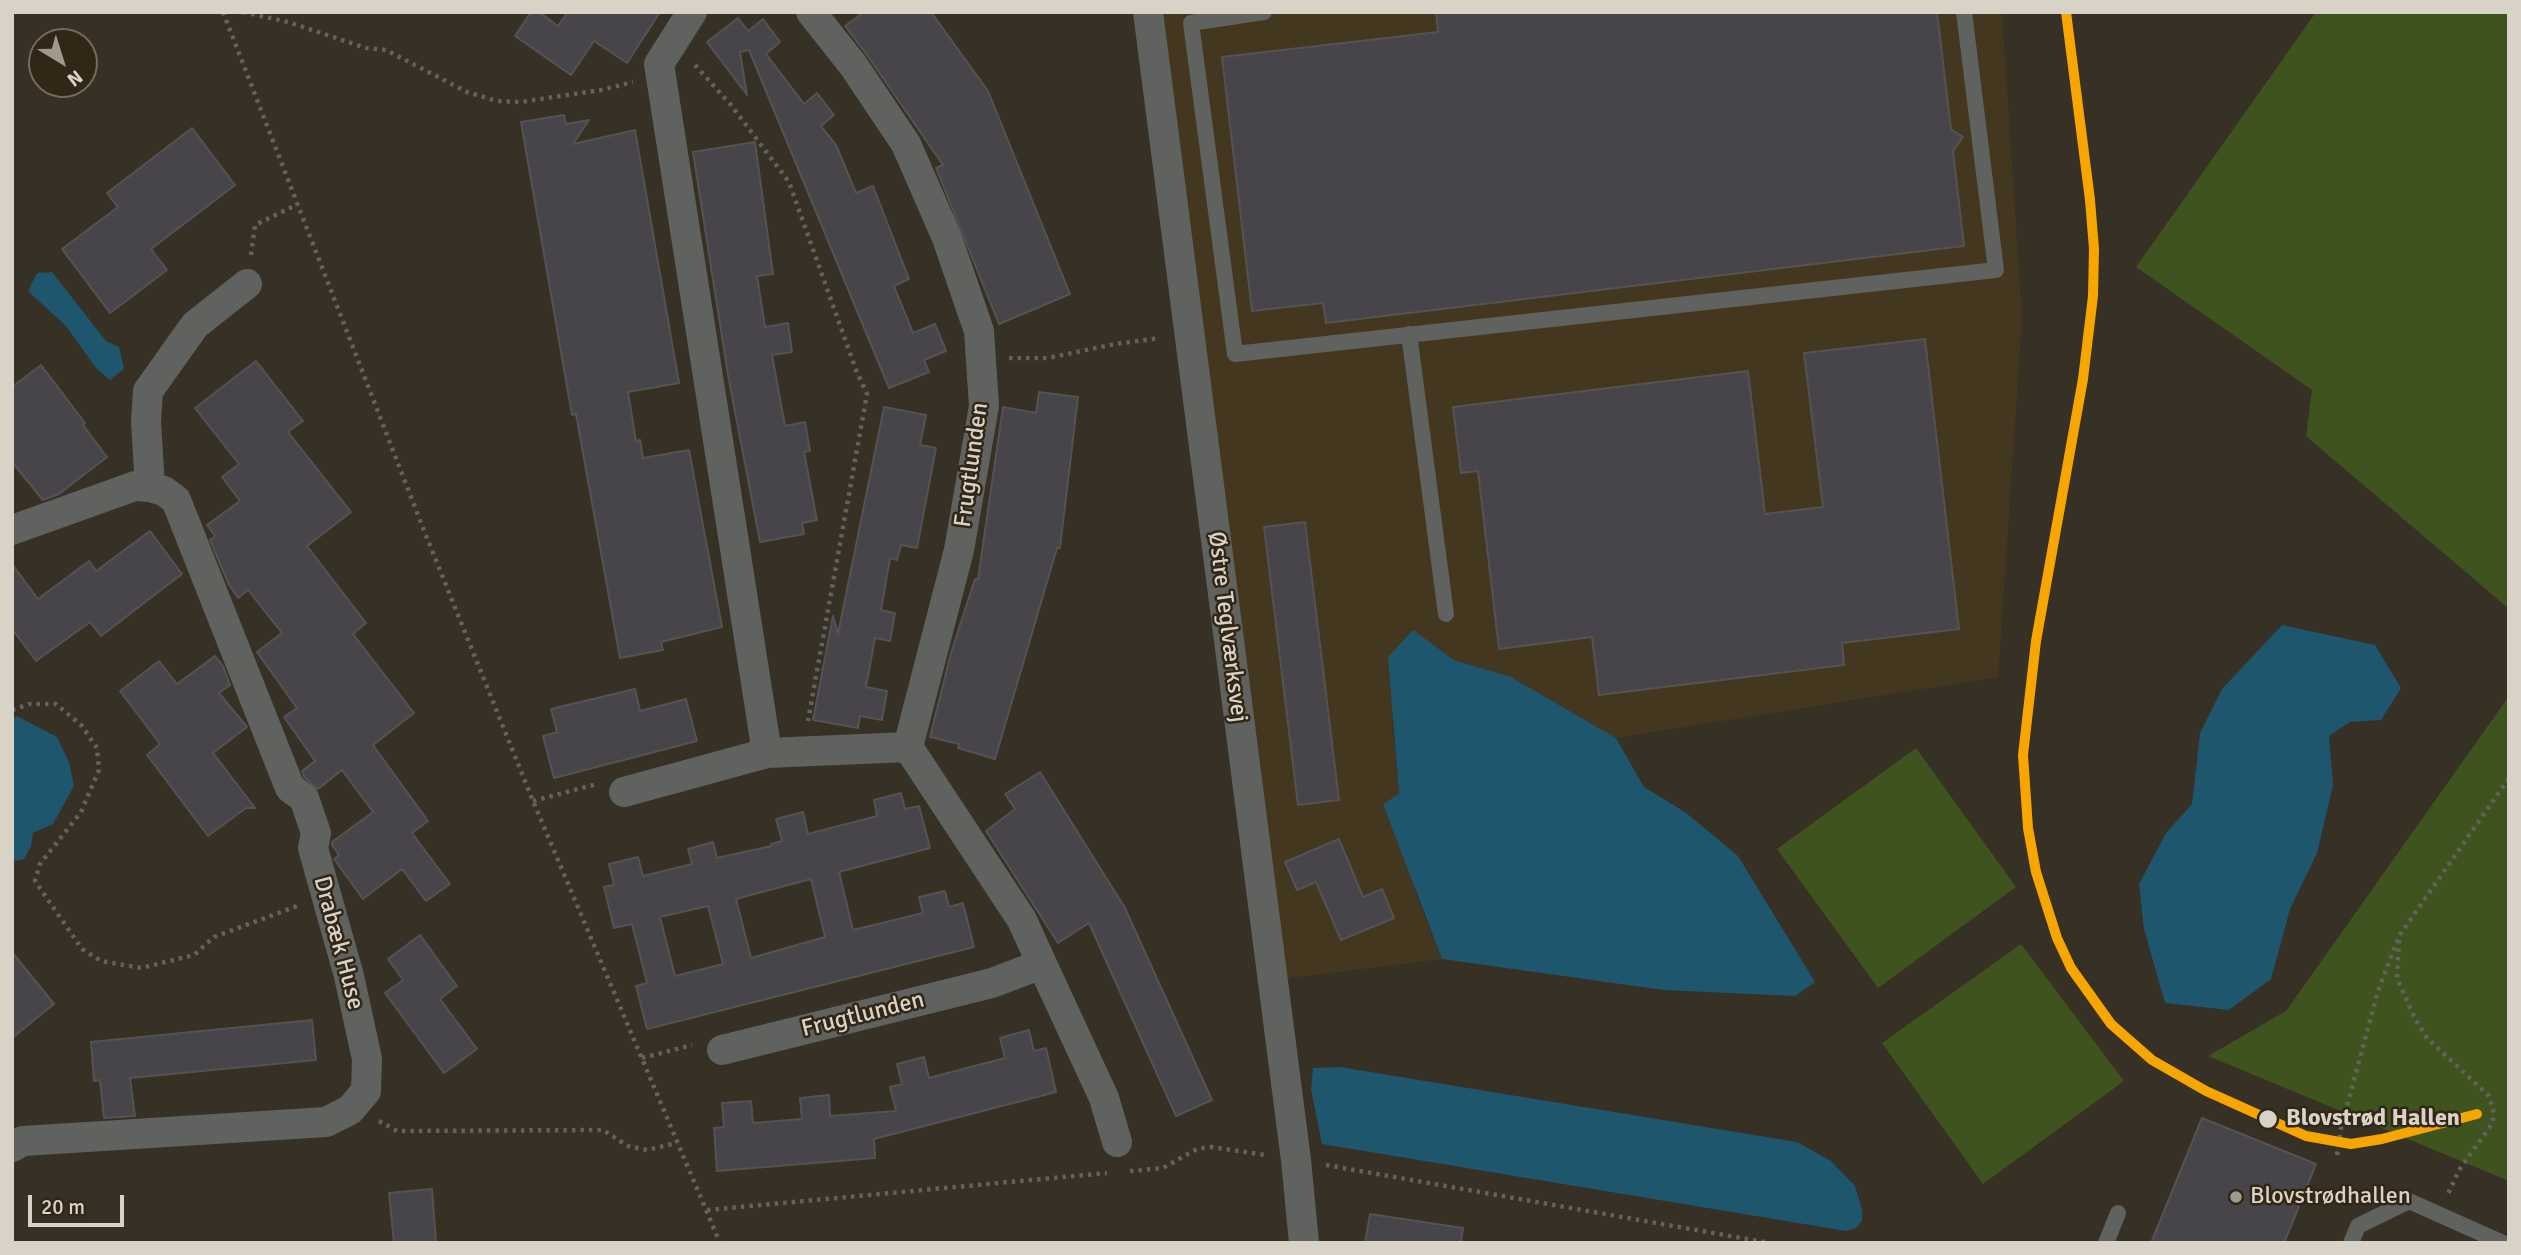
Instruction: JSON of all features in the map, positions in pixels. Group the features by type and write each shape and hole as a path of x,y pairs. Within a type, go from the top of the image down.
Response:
{"street":[{"path":"692,12 659,64 660,74 767,753"},
{"name":"Frugtlunden","path":"811,12 853,65 906,144 947,238 979,331 984,406 959,550 908,747"},
{"name":"Østre Teglværksvej","path":"1148,12 1296,1160 1304,1243"},
{"path":"12,530 135,486 150,487 146,422 148,391 195,325 247,284"},
{"name":"Drabæk Huse","path":"150,487 164,491 176,500 290,788 304,798 316,833 313,848 349,976 367,1059 366,1091 354,1107"},
{"path":"624,792 767,753 908,747 1022,920 1104,1098 1117,1142"},
{"name":"Frugtlunden","path":"722,1050 992,983 1042,964"},
{"path":"16,1138 326,1122 354,1107"}],"lane":[{"path":"1264,12 1191,23 1236,354 1996,270 1964,12"},
{"path":"1409,334 1446,614"},
{"path":"2351,1243 2358,1226 2409,1201 2503,1243"},
{"path":"2106,1243 2118,1213"}],"path":[{"path":"223,12 425,533 533,801 720,1243"},
{"path":"243,12 288,22 366,48 386,50 467,92 497,101 521,102 601,90 660,74"},
{"path":"674,40 789,182 867,394 802,752"},
{"path":"247,284 255,225 298,204"},
{"path":"981,357 1048,358 1189,333"},
{"path":"12,710 29,704 56,704 82,726 97,748 99,771 81,813 40,864 35,881 82,949 101,961 141,968 194,956 214,937 326,895"},
{"path":"2337,1155 2341,1128 2378,991 2399,936 2509,778"},
{"path":"533,801 608,781 624,792"},
{"path":"2399,936 2397,978 2404,999 2427,1038 2489,1096 2494,1113 2492,1124 2459,1170 2439,1214"},
{"path":"642,1058 715,1038 722,1050"},
{"path":"354,1107 397,1131 603,1130 628,1146 647,1150 677,1143"},
{"path":"1126,1171 1163,1168 1197,1149 1211,1147 1770,1243"},
{"path":"706,1210 1112,1172"}],"shaded area":[{"path":"1161,12 2002,12 2022,318 1998,677 1616,738 1511,677 1454,660 1412,630 1392,722 1399,794 1417,898 1442,959 1282,979"}],"green space":[{"path":"2316,12 2509,12 2509,609 2306,436 2312,390 2136,267"},
{"path":"2509,696 2509,1181 2208,1056 2286,1011"},
{"path":"1916,748 2016,887 1878,988 1777,849"},
{"path":"2021,944 2124,1081 1983,1184 1882,1043"}],"water":[{"path":"52,272 106,341 119,347 124,369 110,380 96,368 66,326 28,291 37,273"},
{"path":"2282,625 2375,645 2401,688 2381,720 2350,722 2329,736 2333,785 2317,853 2290,909 2271,979 2229,1010 2165,1003 2144,929 2139,884 2166,833 2192,804 2200,733 2222,689"},
{"path":"1413,630 1454,660 1511,677 1616,738 1644,787 1685,812 1738,856 1815,982 1795,996 1663,990 1442,959 1383,804 1399,794 1388,657"},
{"path":"17,716 57,737 69,762 74,786 53,824 33,833 31,846 24,859 15,861 12,856 12,718"},
{"path":"1340,1067 1797,1142 1831,1161 1855,1186 1862,1209 1862,1221 1856,1228 1846,1231 1322,1144 1311,1089 1313,1068"}],"building":[{"path":"531,12 539,12 558,26 568,12 660,12 627,63 594,41 571,75 515,36"},
{"path":"864,12 931,12 988,91 1070,294 999,324 936,168 943,165 845,26"},
{"path":"1436,12 1937,12 1951,129 1963,137 1953,151 1964,246 1326,323 1323,303 1252,311 1222,57 1438,32"},
{"path":"738,18 748,31 763,19 780,42 766,54 804,104 817,93 834,115 821,126 836,145 856,193 873,186 909,279 894,286 913,333 935,324 946,351 924,360 929,372 889,388 749,50 740,52 747,95 707,42"},
{"path":"564,115 566,124 589,120 573,144 635,130 679,383 628,392 636,441 640,440 643,458 689,450 722,627 661,642 663,650 620,658 576,414 572,415 521,122"},
{"path":"192,128 235,185 151,249 167,270 110,313 62,249 118,207 107,193"},
{"path":"755,142 773,274 757,276 765,327 788,323 792,352 772,355 785,426 805,422 810,451 804,452 817,520 802,523 804,534 760,542 728,375 693,152"},
{"path":"1925,339 1959,629 1842,643 1844,665 1599,695 1592,637 1499,649 1478,471 1461,473 1453,407 1748,371 1765,514 1823,507 1804,353"},
{"path":"256,361 303,421 288,432 351,512 307,546 366,623 353,634 414,713 373,745 428,821 412,833 450,884 426,901 402,869 363,899 334,859 339,855 332,842 373,812 342,770 318,789 304,777 302,771 315,761 284,717 297,708 257,652 282,633 248,590 238,598 229,585 210,540 215,536 207,525 240,501 222,477 239,464 195,408"},
{"path":"41,365 107,457 59,494 43,500 12,462 12,387"},
{"path":"1039,392 1078,397 1060,548 1057,548 995,759 958,748 959,744 930,737 951,653 975,579 978,579 1003,407 1036,413"},
{"path":"884,407 926,415 920,445 936,448 917,548 901,545 897,560 890,558 881,610 895,613 890,641 875,638 866,687 887,691 882,720 860,716 858,728 813,720 833,616 838,634"},
{"path":"1305,522 1339,800 1298,805 1264,527"},
{"path":"150,531 182,574 101,636 90,622 36,661 12,629 12,564 38,599 89,561 96,571"},
{"path":"215,656 223,666 230,685 219,693 247,727 213,753 255,808 246,808 208,836 147,755 160,744 120,691 159,661 177,684"},
{"path":"635,689 640,711 686,699 697,741 554,778 543,736 557,732 551,709"},
{"path":"1040,772 1125,908 1212,1100 1176,1116 1089,923 1058,943 986,831 1015,809 1005,794"},
{"path":"901,793 905,809 919,806 930,848 839,872 853,930 923,913 919,897 945,891 949,907 963,903 974,947 647,1029 636,986 647,983 632,924 614,928 604,887 614,885 609,864 638,857 643,876 692,864 688,849 713,842 717,858 771,846 782,841 776,819 803,812 808,834 877,816 874,800","holes":["811,879 825,937 751,958 736,899","708,906 723,964 675,976 660,917"]},
{"path":"1339,839 1363,897 1382,889 1394,918 1341,940 1316,882 1297,890 1285,862"},
{"path":"420,935 457,986 440,999 477,1049 444,1073 385,993 403,980 388,959"},
{"path":"12,952 54,1004 12,1038"},
{"path":"312,1020 316,1060 130,1078 135,1116 104,1118 100,1080 94,1081 91,1042"},
{"path":"1029,1030 1034,1051 1046,1048 1056,1092 874,1139 875,1158 717,1171 714,1128 724,1127 722,1103 751,1101 753,1123 802,1119 800,1098 829,1095 830,1116 896,1111 890,1087 902,1084 897,1064 924,1057 929,1078 1005,1058 1000,1038"},
{"name":"Blovstrødhallen","path":"2202,1118 2316,1164 2284,1243 2151,1243"},
{"path":"432,1189 436,1243 394,1243 389,1193"},
{"path":"1370,1214 1463,1228 1461,1243 1365,1243"}],"transit line":[{"path":"2066,12 2090,200 2094,249 2093,296 2083,379 2036,641 2023,755 2028,828 2036,872 2057,938 2071,968 2111,1024 2152,1060 2206,1091 2306,1136 2351,1144 2382,1139 2477,1114"}],"place":[{"name":"Blovstrød Hallen","path":"2268,1119"},
{"name":"Blovstrødhallen","path":"2236,1197"}]}
